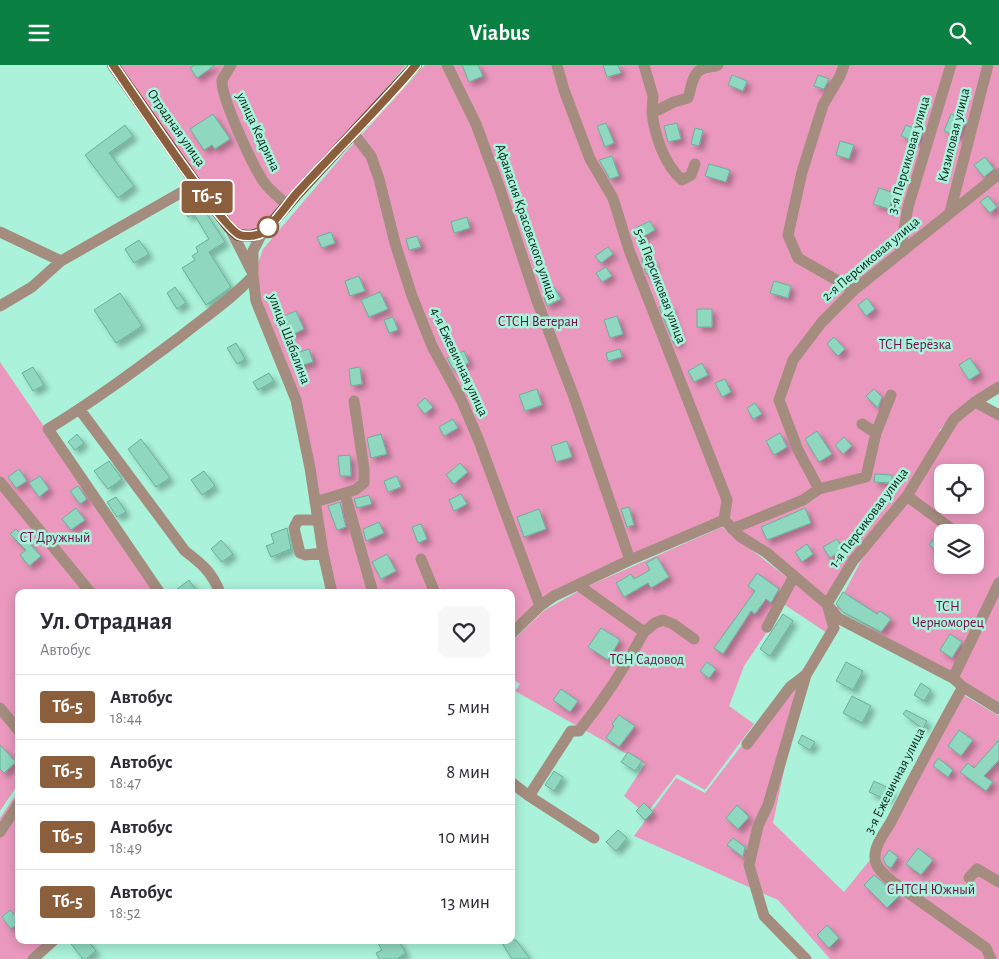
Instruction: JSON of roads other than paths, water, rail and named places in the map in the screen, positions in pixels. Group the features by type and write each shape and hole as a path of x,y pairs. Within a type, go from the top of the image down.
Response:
{"main road":[{"name":"Отрадная улица","path":"113,65 196,184 229,227"},
{"name":"улица Шабалина","path":"267,228 416,65"},
{"path":"229,227 238,235 250,236 267,228"}],"street":[{"name":"улица Кедрина","path":"231,65 222,80 224,97 248,153 267,186 287,205"},
{"name":"Афанасия Красовского улица","path":"447,65 476,124 630,560"},
{"name":"5-я Персиковая улица","path":"557,65 590,159 613,199 629,250 727,500 724,520"},
{"path":"644,65 653,97 654,129 668,161 675,173 682,179 691,175 695,165"},
{"path":"652,113 674,102 688,98 698,72 703,68 718,65"},
{"path":"844,65 840,77 823,105 802,172 788,235 798,258 854,290"},
{"name":"3-я Персиковая улица","path":"900,253 908,207 951,65"},
{"name":"Кизиловая улица","path":"950,212 988,65"},
{"name":"4-я Ежевичная улица","path":"353,133 371,156 412,296 432,346 461,399 479,441 540,606"},
{"name":"2-я Персиковая улица","path":"819,489 798,450 779,400 793,360 822,321 854,290 999,174"},
{"path":"0,307 32,287 60,261 196,184"},
{"path":"157,589 48,429 80,409 238,292 253,276 229,227"},
{"name":"улица Шабалина","path":"267,228 254,251 253,276 256,301 296,399 330,589"},
{"path":"0,231 60,261"},
{"name":"1-я Персиковая улица","path":"827,604 853,561 907,496 954,419 975,402 999,387"},
{"path":"732,529 803,500 819,489 866,477 876,433 891,395"},
{"path":"315,502 356,490 364,483 364,469 354,401"},
{"path":"975,402 999,415"},
{"path":"80,409 185,551 206,568 215,580 218,589"},
{"path":"862,424 876,433"},
{"path":"0,482 88,589"},
{"path":"345,494 368,589"},
{"path":"907,496 945,524"},
{"path":"317,520 298,520 294,528 300,553 305,555 323,553"},
{"path":"515,630 540,606 554,596 630,560 724,520 741,537 767,553 827,604 838,618 953,678 963,687 999,709"},
{"path":"421,559 433,589"},
{"path":"768,627 794,576"},
{"path":"953,678 999,583"},
{"path":"578,585 644,632"},
{"path":"806,959 764,916 749,865 758,826 768,805 806,675 834,628 827,604"},
{"path":"529,796 571,731 579,731 592,715 644,632 655,623 663,620 694,639"},
{"path":"747,744 790,687 806,675"},
{"name":"3-я Ежевичная улица","path":"963,687 879,842 874,859 880,871 893,882 986,947 991,959"},
{"path":"0,708 15,726"},
{"path":"515,785 594,837"},
{"path":"0,832 15,809"},
{"path":"969,878 977,869 999,882"},
{"path":"32,959 49,944"}],"park label":[{"name":"СТСН Ветеран","path":"538,322"},
{"name":"ТСН Берёзка","path":"915,345"},
{"name":"СТ Дружный","path":"55,538"},
{"name":"ТСН Черноморец","path":"948,615"},
{"name":"ТСН Садовод","path":"647,660"},
{"name":"СНТСН Южный","path":"931,890"}]}
